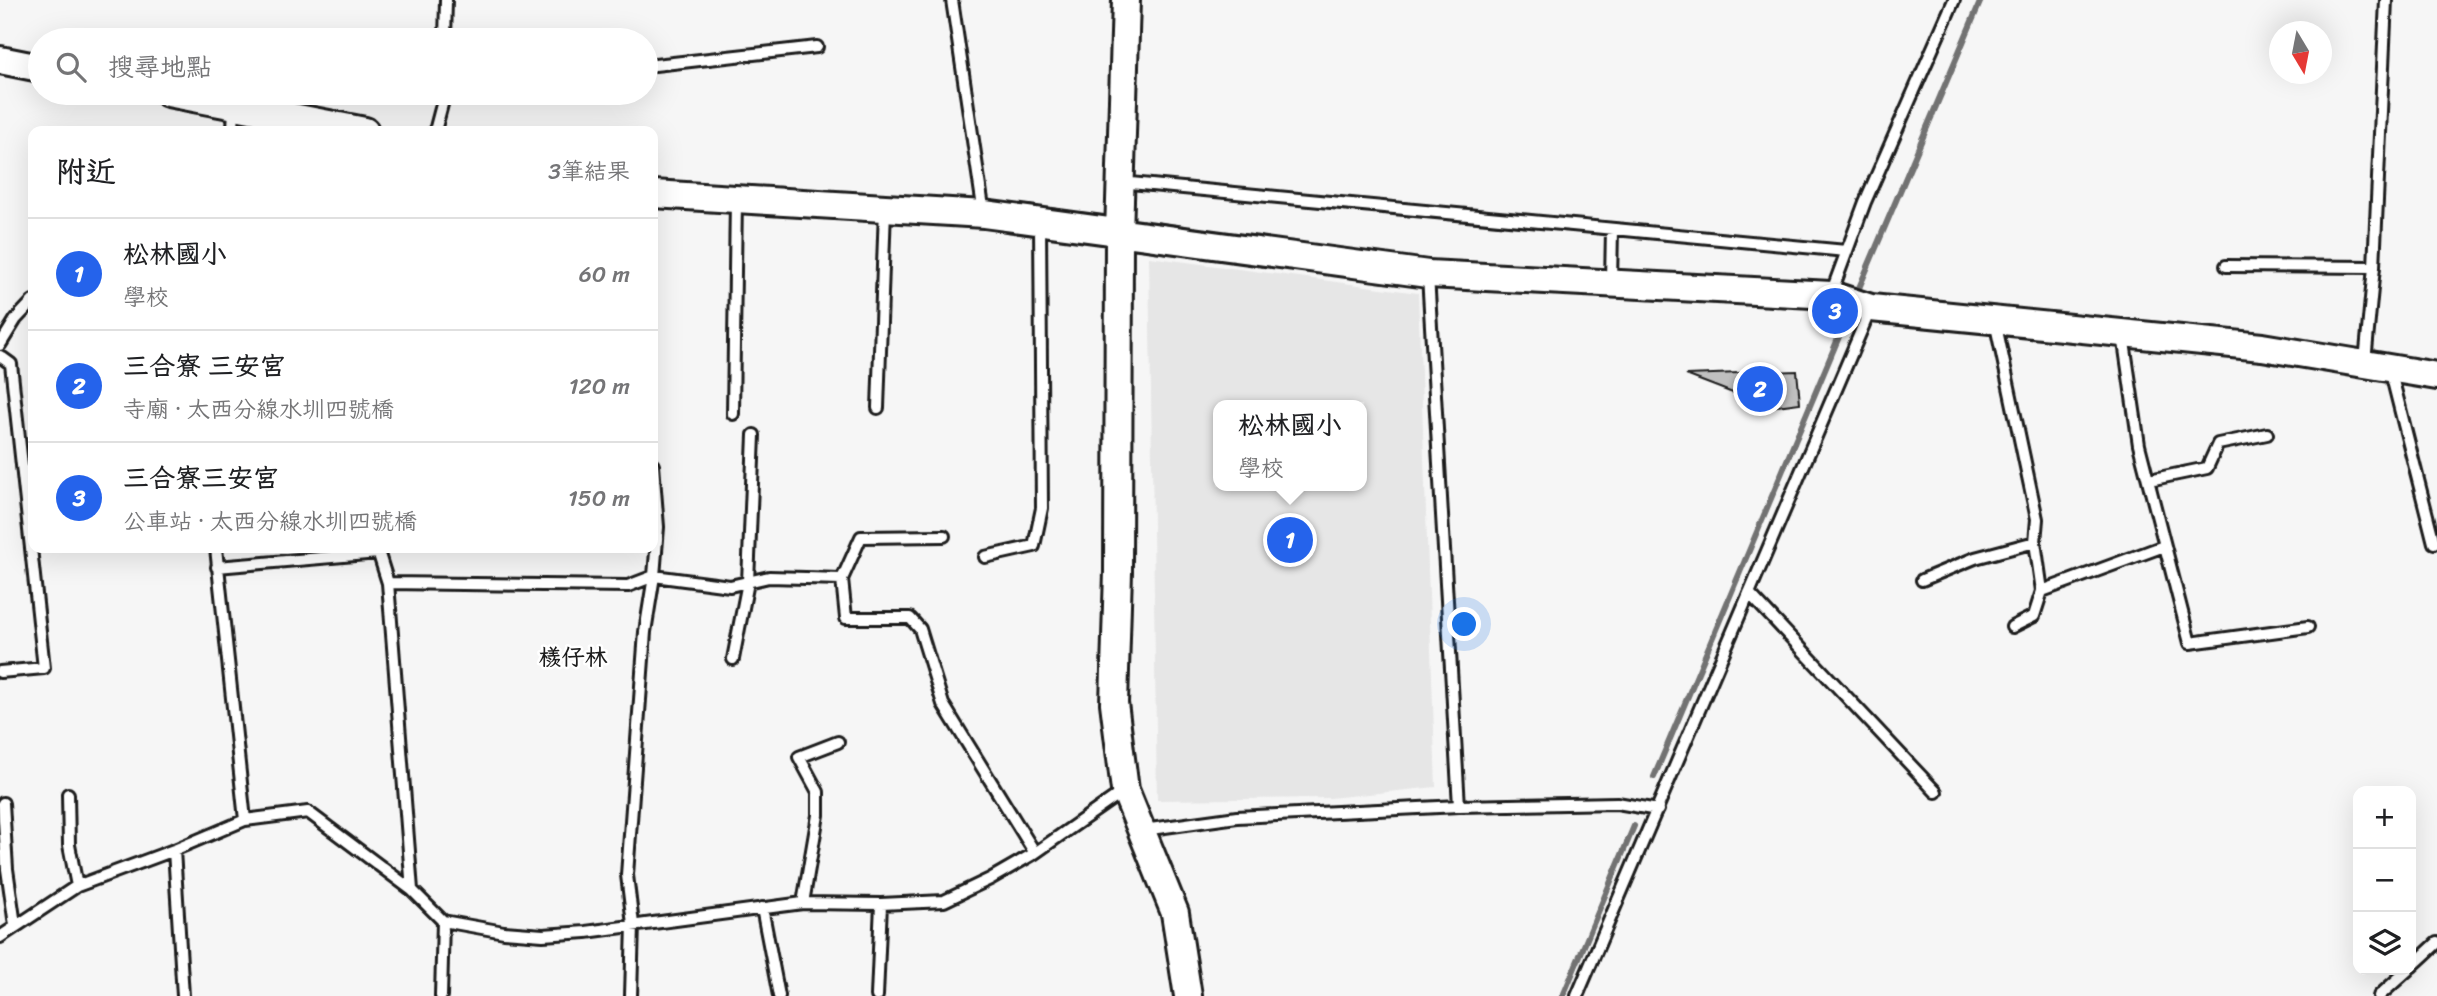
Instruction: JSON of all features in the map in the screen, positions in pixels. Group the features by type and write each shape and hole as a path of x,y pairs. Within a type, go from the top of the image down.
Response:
{"street":[{"path":"1126,0 1119,234 1118,572 1114,704 1125,790 1175,914 1188,996"},
{"path":"0,60 28,66"},
{"path":"199,105 233,118 316,126"},
{"path":"658,194 984,214 1428,274 1831,295 1871,308 2262,347 2437,376"}],"lane":[{"path":"445,28 446,0"},
{"path":"952,0 984,214"},
{"path":"1831,295 1865,202 1954,0"},
{"path":"2386,0 2374,267 2378,365 2434,542"},
{"path":"658,65 817,47"},
{"path":"436,126 442,105"},
{"path":"1120,182 1846,251"},
{"path":"733,414 736,199"},
{"path":"878,408 885,207"},
{"path":"985,557 1034,546 1042,508 1040,223"},
{"path":"1611,285 1612,229"},
{"path":"2226,266 2374,267"},
{"path":"1428,274 1459,806"},
{"path":"0,345 28,306"},
{"path":"1577,996 1871,308"},
{"path":"1995,320 2037,519 2035,541 2042,591 2034,616 2012,626"},
{"path":"2122,332 2139,444 2190,643 2308,627"},
{"path":"0,356 11,364 28,521"},
{"path":"2149,480 2207,468 2218,444 2267,434"},
{"path":"733,659 748,582 754,435"},
{"path":"944,536 861,537 842,579 846,618 910,618 920,629 943,704 1035,853"},
{"path":"1922,580 1975,558 2035,541"},
{"path":"2042,591 2164,546"},
{"path":"0,673 44,668 32,553"},
{"path":"216,553 245,820"},
{"path":"217,567 349,553"},
{"path":"378,553 388,583 412,890"},
{"path":"631,996 633,924 627,875 645,632 656,553"},
{"path":"388,583 628,586 654,576 730,586 769,577 842,579"},
{"path":"1749,593 1936,792"},
{"path":"803,903 818,815 818,792 799,757 838,742"},
{"path":"0,937 77,886 245,820 308,812 412,890 443,922 503,932 544,935 586,932 803,903 881,904 944,901 1035,853 1125,790"},
{"path":"68,794 69,845 77,886"},
{"path":"3,803 7,869 15,925"},
{"path":"1141,831 1237,817 1459,806 1617,803 1658,810"},
{"path":"174,850 183,996"},
{"path":"877,996 881,904"},
{"path":"762,908 779,996"},
{"path":"441,996 443,922"},
{"path":"2416,962 2437,943"},
{"path":"2379,996 2402,975"}],"shaded area":[{"path":"1149,257 1418,293 1436,787 1330,798 1157,800"}],"building":[{"path":"1797,371 1800,403 1769,407 1686,375"}],"waterway":[{"path":"1856,295 1981,0"},
{"path":"1654,777 1851,308"},
{"path":"1563,996 1634,826"}],"place":[{"name":"三合寮三安宮","path":"1835,311"},
{"name":"三合寮 三安宮","path":"1760,389"},
{"name":"松林國小","path":"1290,540"}],"district":[{"name":"檨仔林","path":"573,657"}]}
